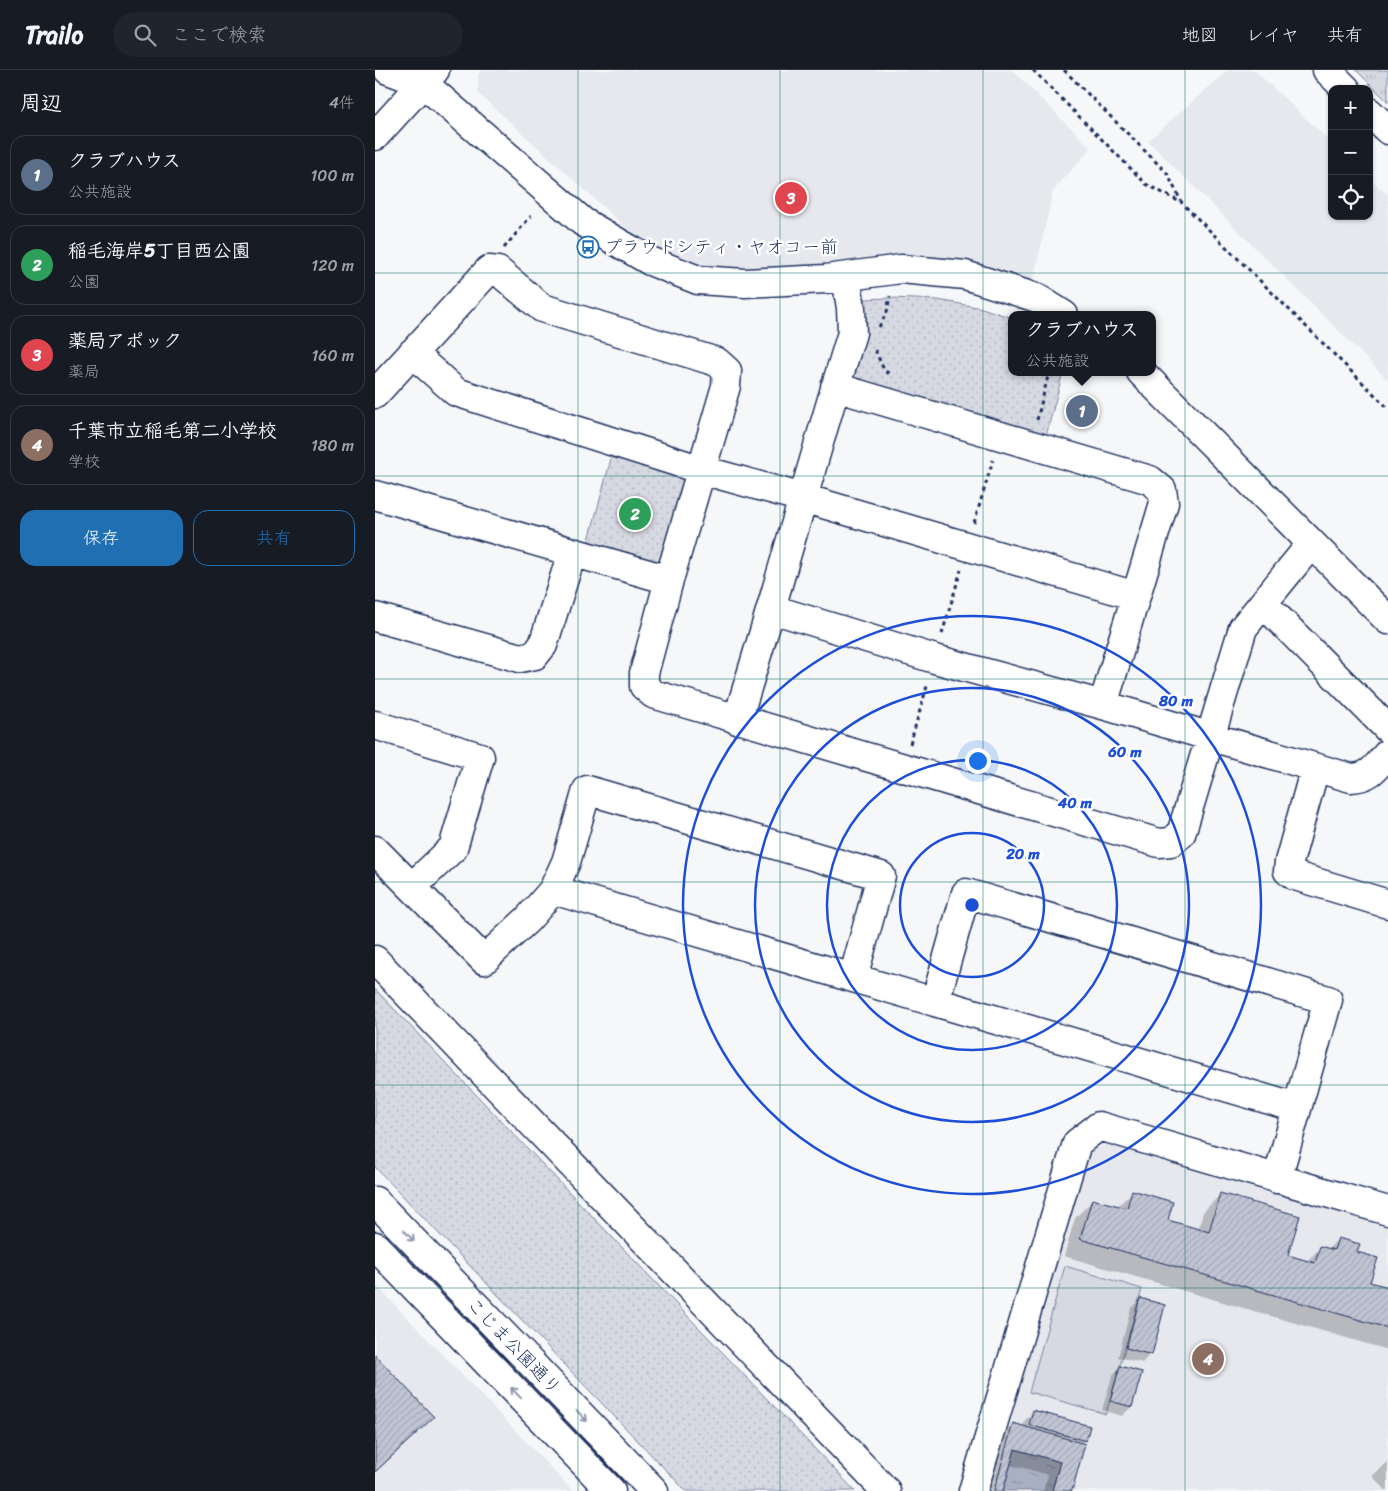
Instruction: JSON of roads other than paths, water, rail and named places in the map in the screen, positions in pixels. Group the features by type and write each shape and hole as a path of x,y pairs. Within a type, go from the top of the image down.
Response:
{"main road":[{"path":"388,70 425,74 583,222 650,261 698,280 745,283 845,277 901,269 965,275 1037,298 1058,311"},
{"path":"1327,70 1342,85"},
{"path":"375,136 425,74"},
{"path":"1373,116 1388,130"},
{"path":"375,394 489,270 498,271 542,308 717,362 727,371 726,386 669,580 644,672 644,686 653,694 737,720 1159,844 1171,842 1181,834 1243,628 1311,544"},
{"path":"737,720 772,609 852,333 851,308 845,277"},
{"path":"412,353 456,392 702,470 1137,596"},
{"path":"1145,376 1388,620"},
{"path":"835,387 1150,480 1162,490 1164,503 1103,705"},
{"path":"375,494 669,580"},
{"path":"375,617 520,658 535,655 543,645 572,552"},
{"path":"1264,604 1388,729"},
{"path":"772,609 935,659 1103,705 1351,778 1363,778 1374,770 1388,753"},
{"path":"375,725 480,757 453,848 412,887"},
{"path":"1315,768 1288,871 1295,876 1388,904"},
{"path":"375,850 484,960 528,918 553,890 566,862 587,790 606,795 881,876 853,978"},
{"path":"553,890 1297,1108"},
{"path":"935,1002 966,893 1328,1000 1277,1179"},
{"path":"375,960 886,1491"},
{"path":"973,1491 1077,1143 1099,1126 1388,1212"},
{"name":"こじま公園通り","path":"375,1201 653,1491"},
{"name":"こじま公園通り","path":"375,1246 611,1491"}],"water":[{"path":"1015,1449 1060,1462 1052,1491 1003,1491"}],"place":[{"name":"薬局アポック","path":"791,198"},
{"name":"プラウドシティ・ヤオコー前","path":"588,247"},
{"name":"クラブハウス","path":"1082,411"},
{"name":"稲毛海岸5丁目西公園","path":"635,514"},
{"name":"千葉市立稲毛第二小学校","path":"1208,1359"}]}
